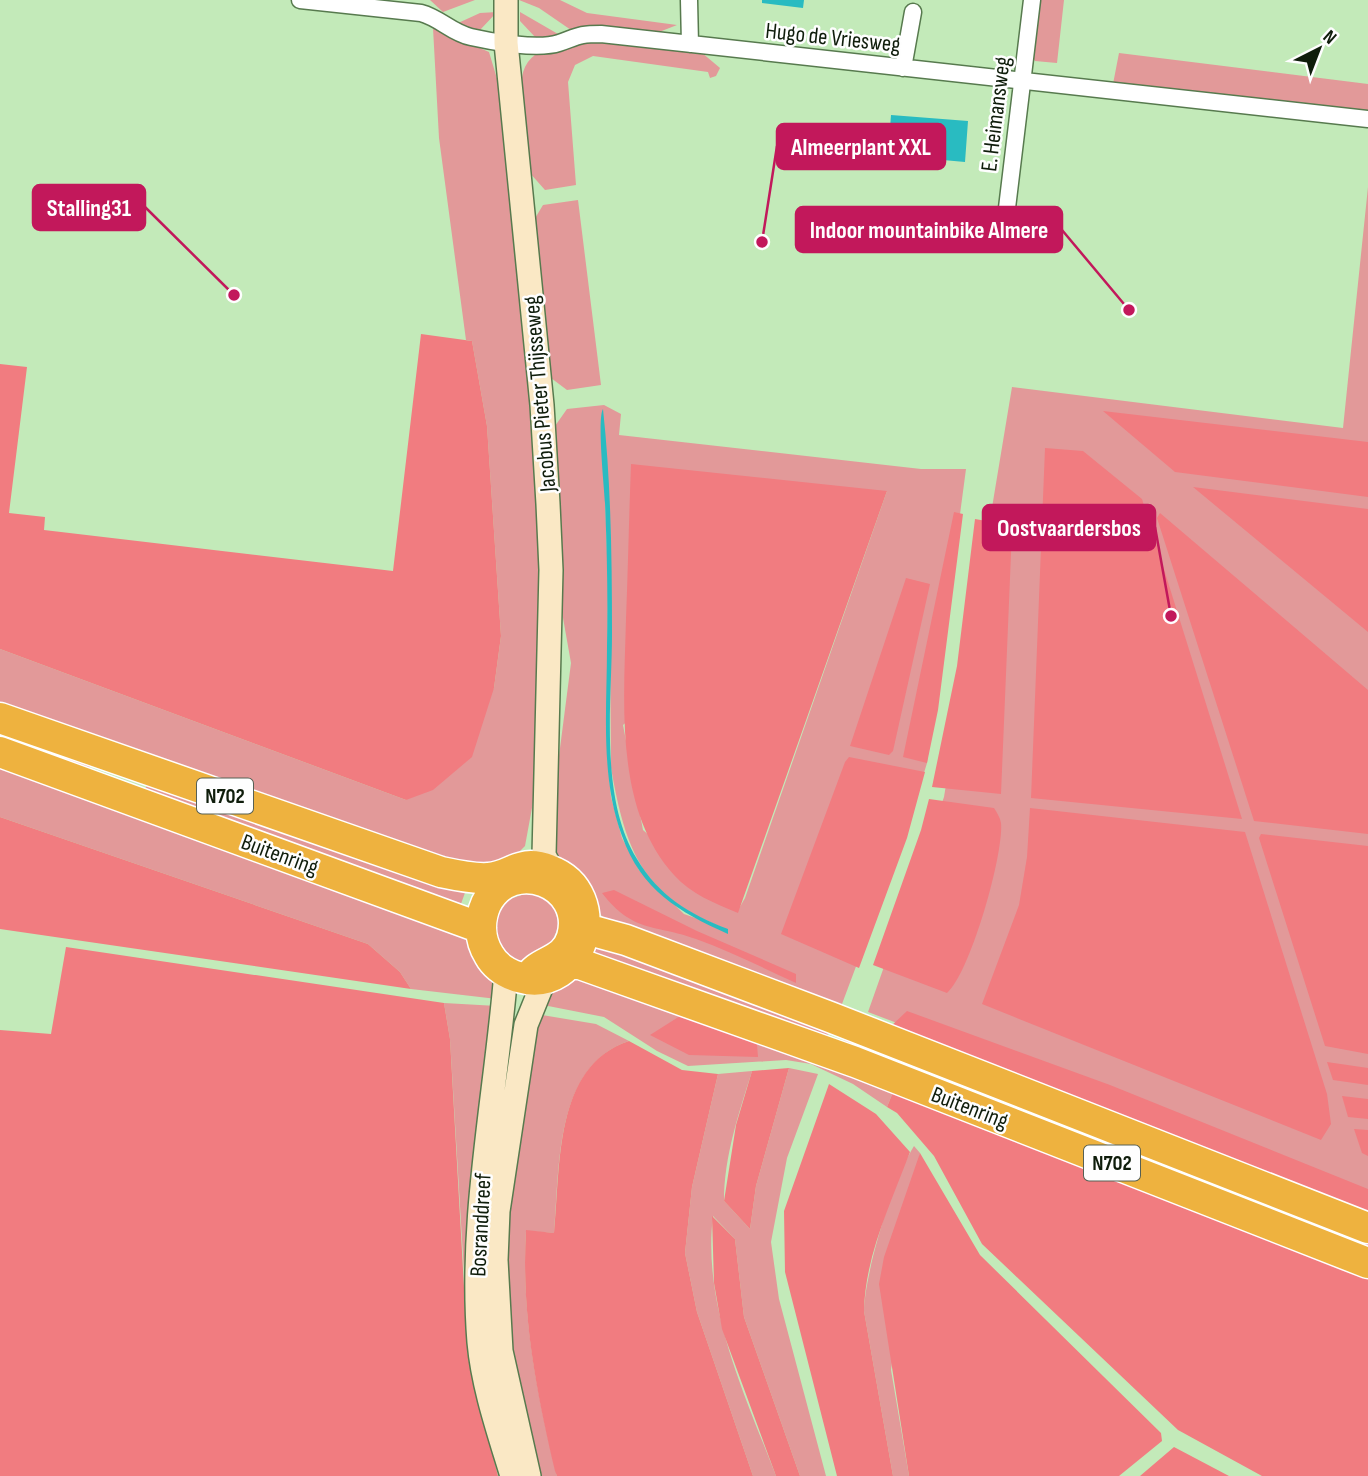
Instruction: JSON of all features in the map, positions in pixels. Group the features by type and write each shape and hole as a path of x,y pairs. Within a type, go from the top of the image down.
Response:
{"highway":[{"name":"Buitenring","path":"0,718 450,874 518,876"},
{"name":"Buitenring","path":"0,752 481,928"},
{"path":"518,876 485,908 481,928 488,953 537,973"},
{"name":"N702","path":"518,876 577,892 582,921"},
{"name":"Buitenring","path":"582,921 1368,1228"},
{"path":"537,973 578,951 582,921"},
{"path":"537,973 535,969 565,951 582,921"},
{"name":"Buitenring","path":"537,973 580,964 735,1017 1368,1263"}],"main road":[{"name":"Jacobus Pieter Thijsseweg","path":"506,0 506,43 542,405 551,570 544,855 518,876"},
{"name":"Bosranddreef","path":"528,1476 501,1351 496,1260 498,1211 526,1025 524,1006 537,973"},
{"name":"Bosranddreef","path":"512,1476 495,1419 479,1345 476,1262 478,1213 537,973"}],"street":[{"name":"Hugo de Vriesweg","path":"300,0 421,13 433,16 468,37 506,43 557,44 575,34 601,34 1368,119"},
{"path":"689,0 690,44"},
{"name":"E. Heimansweg","path":"1004,233 1031,0"},
{"path":"903,68 913,12"}],"shaded area":[{"path":"430,0 475,0 443,12"},
{"path":"519,0 560,0 587,13 677,25 654,34 588,26 571,30 539,8"},
{"path":"1037,0 1064,0 1057,63 1035,61 1030,54"},
{"path":"497,12 480,30 456,24 480,13"},
{"path":"520,12 558,34 550,39 536,38 520,21"},
{"path":"433,28 489,52 498,82 536,422 541,610 536,786 525,846 509,862 453,866 0,705 0,649 406,800 494,688 501,636 487,426 472,341 466,340 439,138"},
{"path":"598,40 701,52 720,68 716,76 710,78 708,72 593,56 575,65 568,82 576,185 545,190 529,172 522,78 525,67 531,58 551,47"},
{"path":"1119,53 1368,84 1368,115 1113,84"},
{"path":"1368,187 1368,1202 868,1012 944,797 1012,387 1343,428"},
{"path":"578,200 601,385 567,390 551,378 534,220 543,205"},
{"path":"421,334 472,341 487,426 501,636 494,688 472,757 433,790 406,800 0,649 0,364 27,367 9,513 45,517 44,530 393,571"},
{"path":"604,405 621,414 619,435 921,469 966,469 927,763 904,838 839,1012 606,920 592,906 556,854 556,779 571,663 560,601 555,426 567,409","holes":["602,409 609,508 611,768 617,798 632,848 657,886 676,902 727,929 684,914 639,870 622,838 611,797 607,753 608,582","887,491 745,898 737,912 643,830 623,725"]},
{"path":"1103,411 1368,442 1368,497 1175,472"},
{"path":"1045,448 1083,451 1142,499 1242,819 1031,798"},
{"path":"631,464 887,491 738,913 695,893 674,875 655,848 641,819 632,787 624,719"},
{"path":"1193,487 1368,509 1368,632"},
{"path":"954,512 963,514 938,710 927,763 903,757"},
{"path":"1160,513 1368,690 1368,834 1254,821 1157,518"},
{"path":"975,519 1009,525 1012,530 1001,794 932,787 957,666"},
{"path":"906,578 930,584 893,751 889,755 850,746"},
{"path":"0,725 94,757 87,774 0,744"},
{"path":"849,757 925,772 907,838 859,968 781,934"},
{"path":"0,763 457,924 495,977 497,999 411,989 400,972 368,944 0,817"},
{"path":"150,777 466,890 458,912 144,792"},
{"path":"929,799 994,808 1001,823 997,860 984,912 966,963 947,993 873,965 921,830"},
{"path":"1030,808 1245,832 1327,1094 1331,1124 1321,1140 982,1004 1019,905 1027,857"},
{"path":"0,817 368,944 400,972 411,989 0,929"},
{"path":"1261,834 1368,846 1368,1054 1325,1046 1259,838"},
{"path":"614,890 697,931 796,974 796,983 709,944 634,921 613,906 602,893"},
{"path":"533,891 553,903 559,925 550,947 531,954 521,963 504,951 496,935 495,926 500,908 507,900"},
{"path":"593,935 832,1023 825,1042 586,959"},
{"path":"66,947 444,1003 450,1039 468,1358 498,1476 0,1476 0,1030 51,1034"},
{"path":"575,974 895,1087 887,1107 853,1084 811,1064 786,1060 688,1066 657,1051 604,1017 538,1004 542,993"},
{"path":"444,1003 497,1006 474,1156 464,1273 450,1039"},
{"path":"907,1011 1110,1085 1368,1189 1368,1216 890,1027"},
{"path":"536,1014 596,1024 629,1041 604,1054 586,1072 574,1095 561,1150 554,1233 526,1231 528,1324 543,1415 557,1476 537,1476 522,1423 502,1266"},
{"path":"680,1016 757,1044 758,1057 689,1055 650,1035"},
{"path":"848,1030 1368,1236 1368,1253 842,1045"},
{"path":"629,1041 682,1070 718,1074 692,1187 685,1253 697,1312 753,1476 557,1476 555,1471 531,1351 526,1291 526,1230 554,1233 561,1150 574,1095 586,1072 604,1054"},
{"path":"1327,1062 1368,1068 1368,1085 1333,1080"},
{"path":"789,1068 818,1074 787,1158 771,1242 779,1299 826,1476 800,1476 744,1317 735,1239 713,1216 711,1249 720,1316 740,1382 776,1476 753,1476 697,1312 685,1253 692,1187 718,1074 752,1071 729,1151 724,1201 750,1229 756,1186"},
{"path":"789,1068 756,1186 750,1229 724,1201 736,1125 752,1071"},
{"path":"829,1084 876,1114 910,1152 887,1210 865,1290 864,1311 893,1476 837,1476 785,1272 784,1211"},
{"path":"895,1087 1368,1275 1368,1476 1262,1476 1178,1430 982,1244 934,1156 897,1113 887,1107"},
{"path":"1342,1096 1368,1099 1368,1119 1348,1117"},
{"path":"1354,1129 1368,1130 1368,1156 1362,1153"},
{"path":"914,1146 920,1153 891,1370 909,1476 893,1476 864,1311 869,1273 882,1226 897,1180"},
{"path":"920,1153 980,1255 1161,1433 1162,1441 1119,1476 909,1476 879,1284 884,1257"},
{"path":"712,1216 735,1239 744,1317 800,1476 776,1476 722,1329 714,1283"},
{"path":"1174,1447 1229,1476 1140,1476"}],"water":[{"path":"762,0 804,0 803,8 762,3"},
{"path":"891,115 968,121 965,162 888,155"},
{"path":"603,409 611,549 610,749 617,807 625,834 637,859 655,883 688,910 728,929 728,934 678,908 651,885 630,855 615,813 606,743 607,575 601,438"}],"place":[{"name":"Almeerplant XXL","path":"762,242"},
{"name":"Stalling31","path":"234,295"},
{"name":"Indoor mountainbike Almere","path":"1129,310"},
{"name":"Oostvaardersbos","path":"1171,616"}]}
